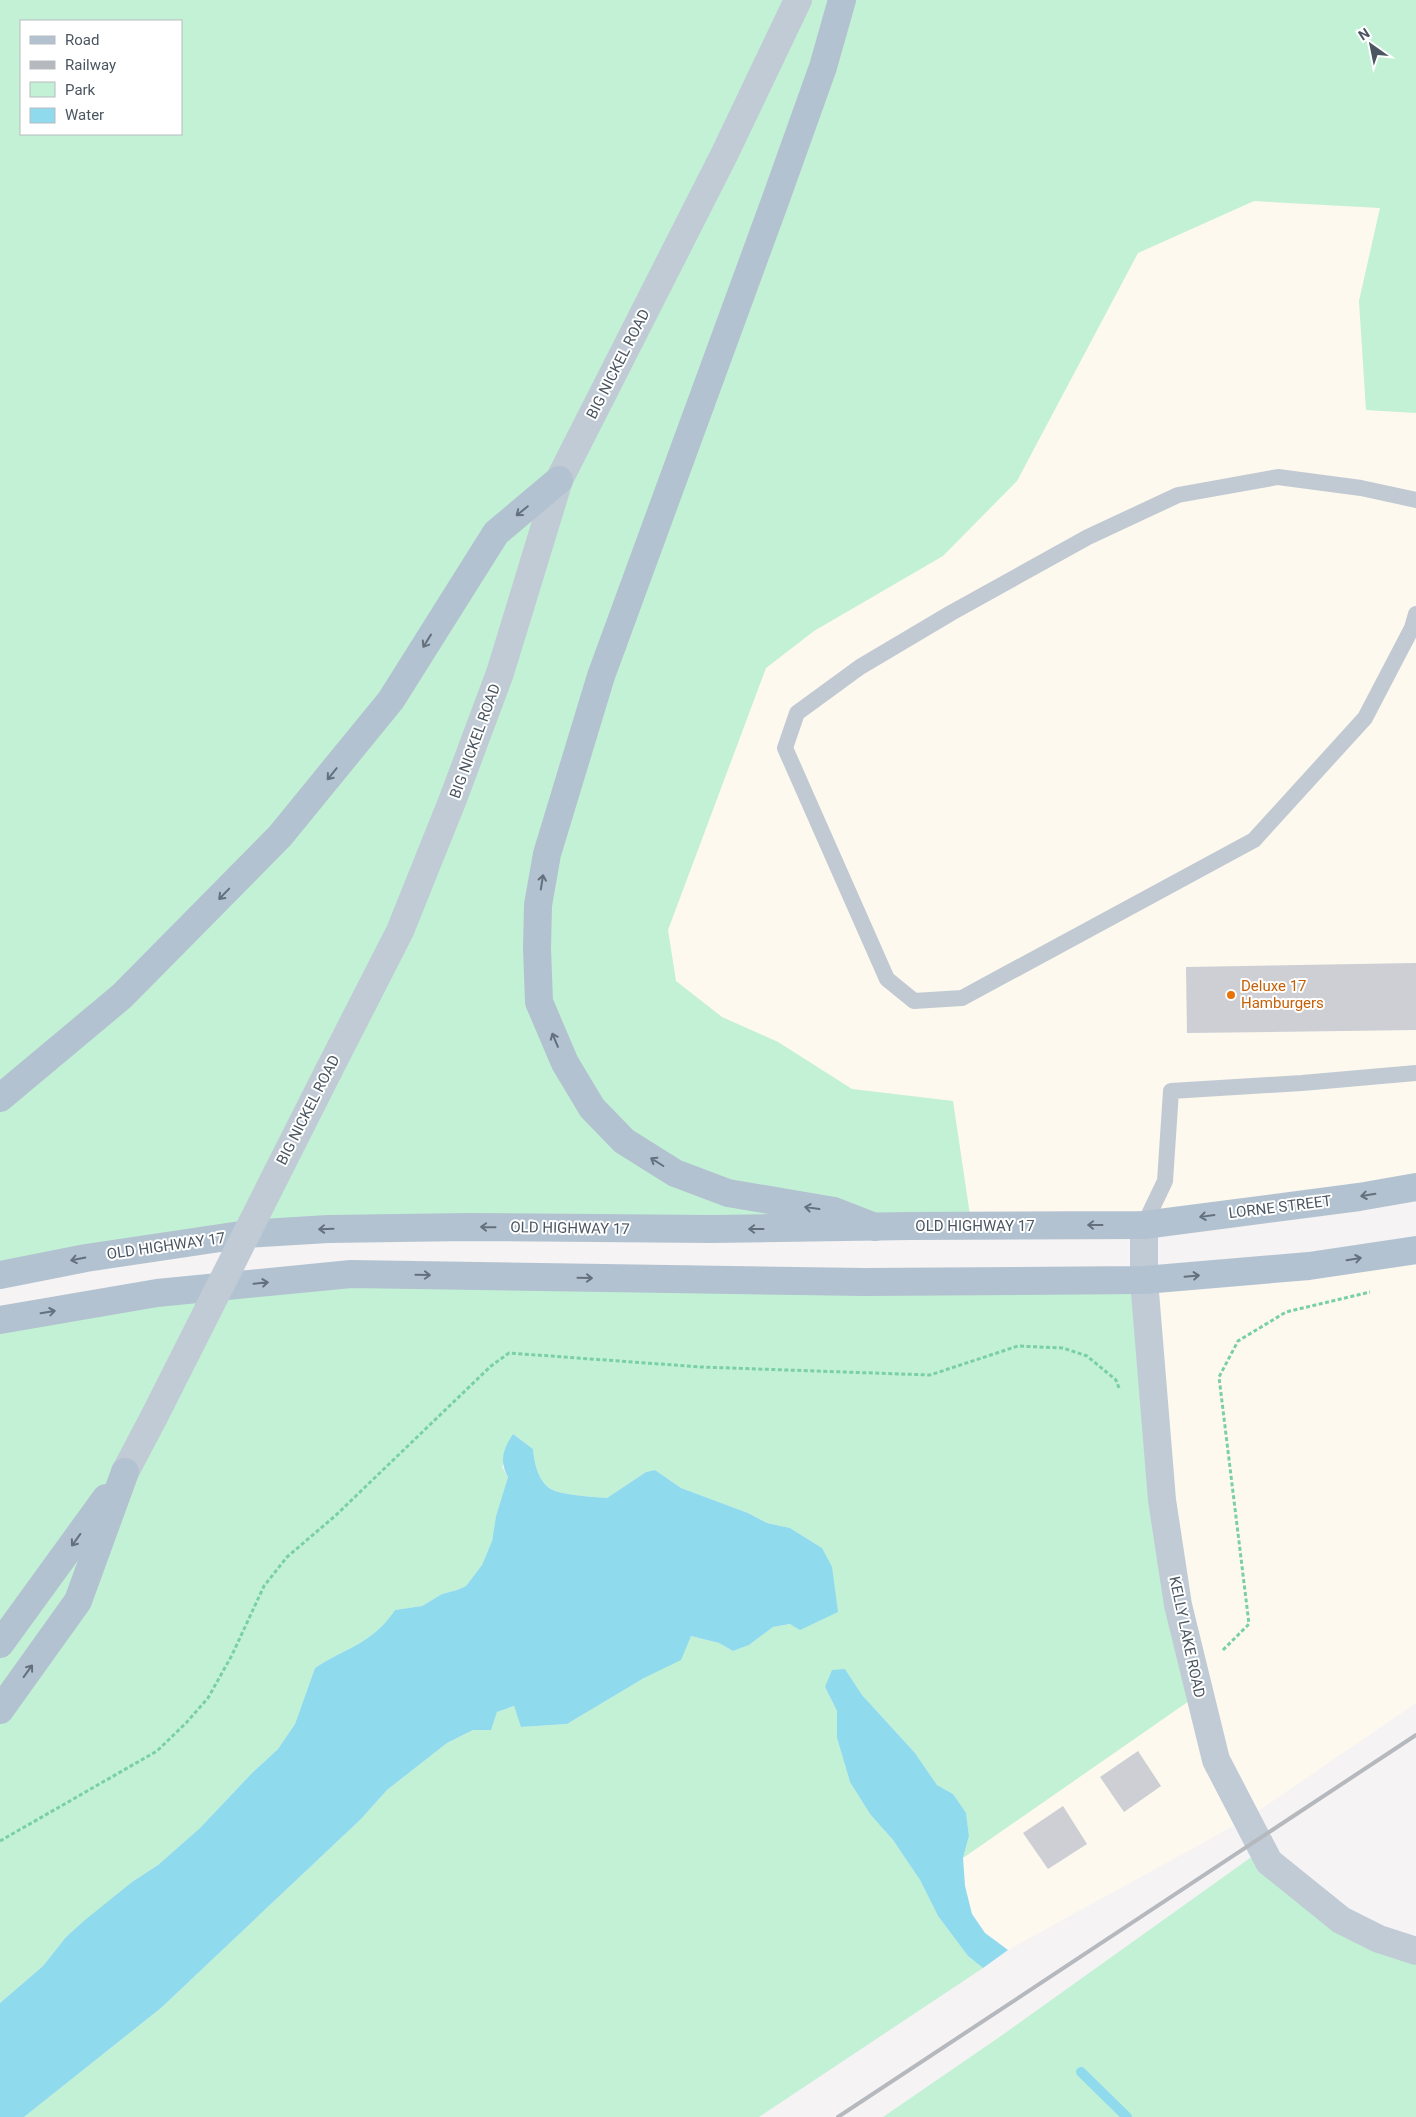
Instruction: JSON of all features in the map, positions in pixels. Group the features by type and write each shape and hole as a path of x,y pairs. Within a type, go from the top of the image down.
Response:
{"main road":[{"name":"BIG NICKEL ROAD","path":"125,1472 400,931 453,799 500,673 560,480 719,164 798,0"},
{"path":"842,0 823,67 768,222 602,676 547,854 538,905 536,948 539,1002 565,1063 592,1108 624,1141 675,1173 728,1193 834,1211 874,1227"},
{"path":"0,1098 122,996 280,836 390,700 496,533 560,480"},
{"name":"LORNE STREET","path":"1144,1225 1359,1197 1416,1187"},
{"name":"OLD HIGHWAY 17","path":"0,1275 86,1258 228,1236 328,1229 469,1227 712,1229 1144,1225"},
{"name":"KELLY LAKE ROAD","path":"1144,1225 1144,1280 1162,1500 1178,1605 1216,1760 1269,1862 1341,1920 1379,1939 1416,1951"},
{"path":"0,1320 157,1293 351,1274 864,1282 1144,1280 1309,1266 1416,1250"},
{"path":"0,1644 125,1472"},
{"path":"0,1710 78,1601 125,1472"}],"lane":[{"path":"1416,500 1361,488 1278,477 1178,495 1088,537 951,613 860,667 797,713 785,748 886,979 914,1002 962,998 1254,840 1365,718 1412,628 1416,614"},
{"path":"1144,1225 1165,1181 1171,1091 1302,1083 1416,1073"}],"path":[{"path":"1195,1676 1249,1624 1219,1377 1238,1341 1286,1312 1379,1289"},
{"path":"0,1842 157,1751 208,1698 232,1654 264,1586 287,1557 335,1516 491,1366 509,1353 701,1367 930,1375 1018,1346 1063,1348 1087,1356"}],"shaded area":[{"path":"1254,201 1380,208 1359,301 1366,410 1416,413 1416,1183 1293,1202 971,1222 953,1101 852,1089 778,1042 722,1017 676,981 668,930 766,668 814,631 1090,340 1138,253"},
{"path":"1416,1253 1416,1703 1248,1818 1008,1950 985,1933 972,1914 965,1886 963,1858 1202,1692 1146,1282"}],"green space":[{"path":"0,0 1416,0 1416,413 1366,410 1359,301 1380,208 1254,201 1138,253 1017,481 943,556 814,631 766,668 668,930 676,981 722,1017 778,1042 852,1089 953,1101 971,1222 468,1224 0,1273"},
{"path":"1146,1282 1202,1692 963,1858 969,1836 966,1814 953,1794 937,1785 915,1753 862,1695 845,1669 825,1687 837,1711 837,1738 850,1782 870,1814 893,1840 920,1880 938,1916 968,1956 983,1968 759,2117 24,2117 161,2008 361,1819 387,1790 447,1743 473,1730 491,1729 497,1712 514,1706 522,1727 567,1724 644,1678 691,1636 719,1643 733,1651 749,1645 773,1627 791,1624 822,1548 790,1528 767,1523 748,1513 681,1488 655,1470 646,1472 607,1498 577,1495 554,1490 545,1485 539,1476 533,1449 513,1434 502,1467 508,1477 496,1516 492,1541 482,1565 466,1586 442,1594 422,1606 395,1610 368,1638 315,1668 295,1724 278,1749 252,1773 200,1828 158,1865 132,1882 66,1937 43,1966 0,2003 0,1323 263,1285"},
{"path":"1264,1848 1306,1890 1416,1949 1416,2117 883,2117 1001,2036"}],"water":[{"path":"513,1434 533,1449 539,1476 545,1485 554,1490 577,1495 607,1498 646,1472 655,1470 681,1488 748,1513 767,1523 790,1528 822,1548 832,1567 838,1612 800,1630 790,1624 773,1627 749,1645 733,1651 719,1643 691,1636 681,1660 644,1678 567,1724 521,1727 514,1706 497,1712 491,1730 473,1730 447,1743 387,1790 361,1819 161,2008 24,2117 0,2117 0,2003 43,1966 66,1937 85,1920 132,1882 158,1865 200,1828 252,1773 278,1749 295,1724 315,1668 368,1638 395,1610 422,1606 442,1594 466,1586 482,1565 492,1541 496,1516 508,1477 505,1471 503,1455"},
{"path":"845,1669 862,1695 915,1753 937,1785 953,1794 966,1813 969,1836 963,1858 965,1886 972,1914 985,1933 1008,1950 983,1968 968,1956 938,1916 920,1880 893,1840 870,1814 850,1782 837,1738 837,1711 825,1687 832,1670"}],"building":[{"path":"1416,963 1416,1030 1187,1033 1186,967"},
{"path":"1138,1751 1161,1786 1124,1812 1100,1777"},
{"path":"1063,1806 1087,1844 1048,1869 1023,1833"}],"waterway":[{"path":"1081,2072 1127,2117"}],"railway":[{"path":"838,2117 1416,1735"}],"place":[{"name":"Deluxe 17 Hamburgers","path":"1231,995"}]}
